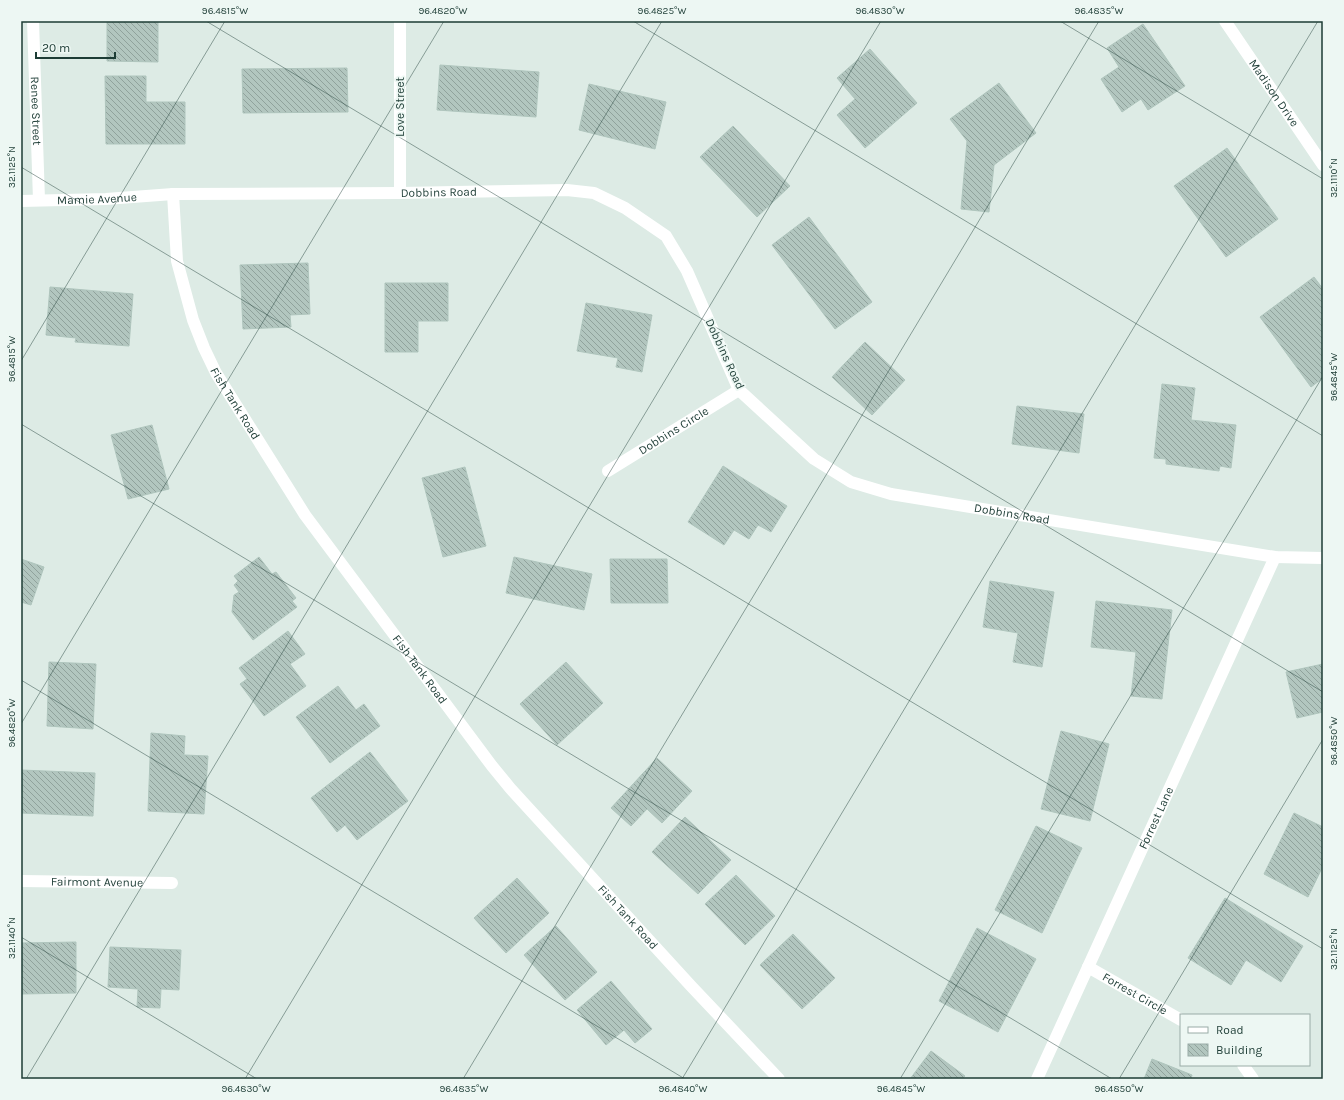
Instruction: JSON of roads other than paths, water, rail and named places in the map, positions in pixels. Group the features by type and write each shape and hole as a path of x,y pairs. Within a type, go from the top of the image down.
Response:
{"street":[{"name":"Renee Street","path":"33,21 39,200"},
{"name":"Love Street","path":"400,21 400,194"},
{"name":"Madison Drive","path":"1225,21 1323,165"},
{"name":"Dobbins Road","path":"173,194 400,194 567,190 594,193 625,208 666,236 688,270 739,390 814,459 851,482 891,494 1275,557 1323,558"},
{"name":"Mamie Avenue","path":"21,201 106,200 173,194"},
{"name":"Fish Tank Road","path":"173,194 177,261 193,320 204,348 216,373 305,515 510,788 691,986 779,1079"},
{"name":"Dobbins Circle","path":"608,471 739,390"},
{"name":"Forrest Lane","path":"1037,1079 1275,557"},
{"name":"Fairmont Avenue","path":"21,881 172,883"},
{"name":"Forrest Circle","path":"1088,967 1180,1019"},
{"path":"1244,1066 1254,1079"}]}
